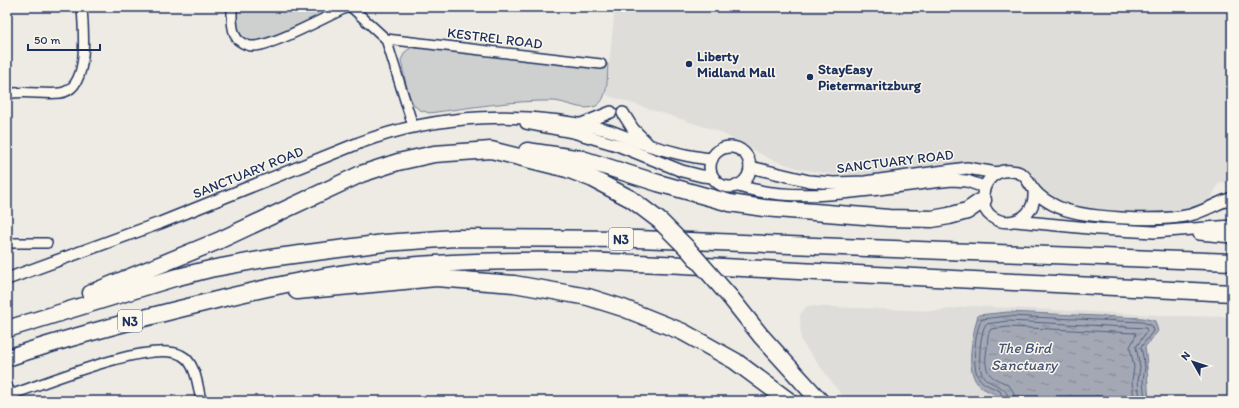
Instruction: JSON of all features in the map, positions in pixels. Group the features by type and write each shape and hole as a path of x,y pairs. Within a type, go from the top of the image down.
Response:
{"highway":[{"path":"491,150 567,169 593,179 630,200 660,221 687,248 730,297 761,336 820,401"},
{"path":"14,327 218,240 360,174 398,162 434,154 491,150 520,150 582,159 730,203 764,208 889,218 932,219 963,212 983,193"},
{"name":"N3","path":"14,327 174,278 210,269 270,258 384,242 455,238 645,240 1232,262"},
{"name":"N3","path":"8,358 54,342 113,325 254,290 341,274 391,267 473,261 646,263 1232,292"},
{"path":"254,290 284,292 436,278 485,281 571,294 623,308 683,332 735,361 789,401"}],"street":[{"path":"7,94 61,93 74,86 79,78 83,66 82,7"},
{"path":"232,7 233,30 238,40 250,46 272,42 350,7 386,39 413,126"},
{"name":"KESTREL ROAD","path":"386,39 601,64"},
{"path":"578,125 611,112"},
{"path":"623,113 633,129 650,145"},
{"name":"SANCTUARY ROAD","path":"7,279 160,223 366,140 413,126 477,117 547,119 608,130 683,155 712,159"},
{"name":"SANCTUARY ROAD","path":"506,118 573,132 617,145 682,171 713,177"},
{"path":"735,147 746,154 750,167 746,178 736,185 723,185 713,177 711,170 712,159 716,153 723,148 735,147"},
{"name":"SANCTUARY ROAD","path":"750,167 810,182 834,184 864,182 967,168 997,173"},
{"path":"1016,221 1029,213 1035,198 1034,190 1030,181 1017,172 1009,170 997,173 989,178 983,193 986,211 994,219 1005,222 1016,221 1099,229 1166,231 1232,237"},
{"name":"SANCTUARY ROAD","path":"736,185 765,192 815,194 952,180 967,181 983,193"},
{"path":"1034,190 1043,198 1063,210 1094,215 1158,219 1188,215 1232,198"},
{"path":"1166,231 1232,226"},
{"path":"7,243 47,243"},
{"path":"7,386 11,397 81,370 131,356 156,352 180,355 187,360 194,374 201,401"}],"shaded area":[{"path":"235,7 332,7 329,12 251,45 238,37"},
{"path":"615,7 1232,7 1232,183 1219,182 1212,197 1200,208 1187,212 1109,212 1064,205 1037,185 1025,168 945,163 928,168 870,176 836,175 800,169 770,159 718,131 606,95"},
{"path":"413,46 608,64 605,93 600,103 591,108 554,101 539,101 429,113 418,109 411,99 406,86 401,60 405,52"},
{"path":"807,306 936,311 972,306 1232,317 1232,401 846,401 801,341 800,315"}],"water":[{"name":"The Bird Sanctuary","path":"1008,312 1143,318 1155,321 1158,331 1145,347 1149,401 1001,401 995,394 984,389 975,381 972,373 971,353 978,315"}],"place":[{"name":"Liberty Midland Mall","path":"689,64"},
{"name":"StayEasy Pietermaritzburg","path":"810,77"}]}
